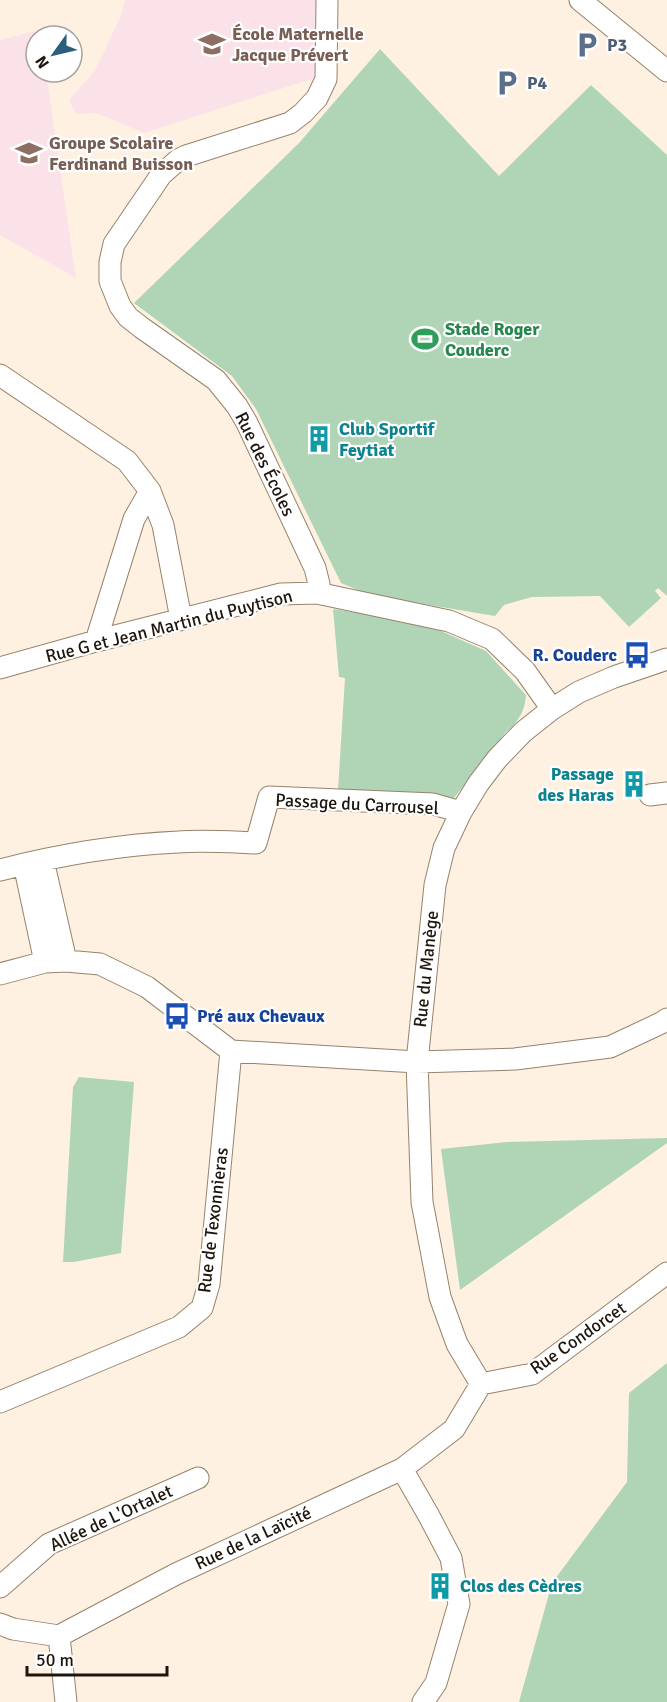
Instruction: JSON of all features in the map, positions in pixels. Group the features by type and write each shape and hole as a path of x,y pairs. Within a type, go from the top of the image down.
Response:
{"street":[{"name":"Rue des Écoles","path":"317,592 319,584 315,568 237,406 216,380 128,317 120,306 110,281 110,262 114,244 161,175 177,160 290,123 317,98 326,79 327,0"},
{"path":"580,0 667,71"},
{"path":"0,375 127,461 150,491 163,525 181,619"},
{"path":"96,641 134,519 150,491"},
{"name":"Rue G et Jean Martin du Puytison","path":"0,668 281,594 317,592 449,621 492,639 525,671 552,709"},
{"name":"Rue du Manège","path":"481,1384 457,1344 440,1297 422,1202 417,1062 435,885 444,848 461,812 478,784 497,759 523,732 552,709 579,692 667,658"},
{"name":"Passage du Carrousel","path":"0,870 122,847 180,842 256,843 269,796 433,804 461,812"},
{"path":"33,862 66,961"},
{"path":"33,862 45,962"},
{"path":"0,974 45,962 100,964 147,987 231,1052 417,1062 515,1059 609,1047 667,1019"},
{"name":"Rue de Texonnieras","path":"0,1402 179,1327 202,1308 209,1284 231,1052"},
{"name":"Rue Condorcet","path":"481,1384 532,1374 667,1273"},
{"name":"Rue de la Laïcité","path":"59,1636 176,1574 402,1469 454,1430 481,1384"},
{"path":"402,1469 451,1558 459,1604 436,1683 423,1702"},
{"name":"Allée de L'Ortalet","path":"0,1587 49,1544 198,1478"},
{"path":"0,1624 13,1629 59,1636 66,1702"}],"shaded area":[{"name":"École Maternelle Jacque Prévert","path":"125,0 317,0 318,77 144,133 96,113 76,114 69,100 94,72 121,16"},
{"name":"Groupe Scolaire Ferdinand Buisson","path":"24,34 24,84 48,84 76,278 0,235 0,40"}],"green space":[{"name":"Stade Roger Couderc","path":"380,49 499,176 591,85 667,155 667,596 658,588 655,591 661,598 629,627 600,596 532,597 504,605 495,616 370,595 341,583 256,409 232,376 134,303 299,143"},
{"path":"333,609 390,618 441,631 486,651 526,695 523,711 518,720 454,798 338,790 345,678 339,677"},
{"path":"79,1077 134,1082 121,1253 63,1262 73,1087"},
{"path":"667,1138 667,1143 460,1290 441,1149 507,1142"},
{"path":"667,1363 667,1702 519,1702 552,1583 627,1482 629,1393"}],"place":[{"name":"École Maternelle Jacque Prévert","path":"212,44"},
{"name":"P3","path":"587,45"},
{"name":"P4","path":"507,83"},
{"name":"Groupe Scolaire Ferdinand Buisson","path":"29,153"},
{"name":"Stade Roger Couderc","path":"425,339"},
{"name":"Club Sportif Feytiat","path":"319,439"},
{"name":"R. Couderc","path":"637,655"},
{"name":"Passage des Haras","path":"634,784"},
{"name":"Pré aux Chevaux","path":"177,1016"},
{"name":"Clos des Cèdres","path":"440,1586"}]}
